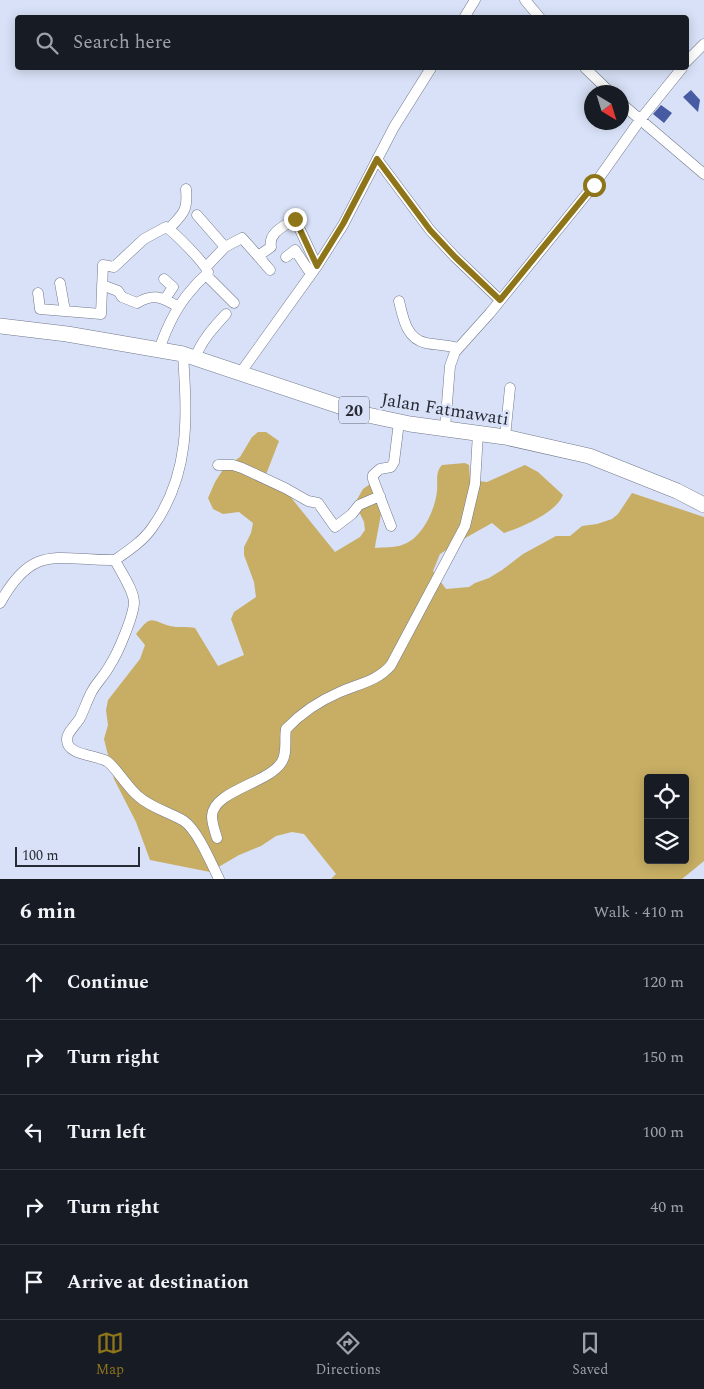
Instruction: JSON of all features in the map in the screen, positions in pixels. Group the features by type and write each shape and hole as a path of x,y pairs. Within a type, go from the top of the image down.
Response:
{"highway":[{"name":"Jalan Fatmawati","path":"0,326 67,334 189,356 363,414 399,422 505,437 589,456 677,491 704,505"}],"street":[{"path":"466,15 475,0"},
{"path":"525,0 538,15"},
{"path":"689,59 704,44"},
{"path":"241,372 314,270 343,224 377,159 430,70"},
{"path":"587,70 603,85"},
{"path":"445,428 450,366 458,348 468,339 594,185 640,120 680,70"},
{"path":"629,110 704,174"},
{"path":"377,159 430,230 500,300"},
{"path":"169,229 185,211 187,202 186,189"},
{"path":"197,215 225,247"},
{"path":"258,256 271,247 270,238 274,233 295,219 314,270"},
{"path":"38,293 40,308 101,314 103,265 114,267 144,239 166,227 234,303"},
{"path":"160,350 166,330 178,307 225,247 242,238 270,270"},
{"path":"286,257 295,250 314,270"},
{"path":"164,279 173,286 166,298"},
{"path":"60,283 65,311"},
{"path":"102,285 118,291 122,297 137,303 147,296 166,298 178,307"},
{"path":"399,300 408,330 417,339 427,343 444,344 458,348"},
{"path":"0,603 22,572 42,559 59,557 115,560 152,529 168,501 179,470 184,448 189,356 226,314"},
{"path":"505,437 510,388"},
{"path":"391,526 373,479 380,469 391,467 394,462 399,422"},
{"path":"217,838 212,816 216,804 236,791 267,776 282,763 286,729 295,719 304,711 323,700 376,678 386,672 391,665 465,526 474,484 478,433"},
{"path":"218,464 242,468 286,488 308,501 318,503 334,527 352,514 359,505 380,496"},
{"path":"115,560 132,593 134,603 123,639 110,665 92,692 79,720 67,736 66,741 69,746 82,754 109,762 125,784 146,803 167,811 186,823 196,835 220,879"}],"shaded area":[{"path":"258,432 266,432 279,441 265,477 289,495 335,552 360,537 365,530 364,522 355,503 363,489 370,484 380,494 382,500 375,548 399,546 416,537 434,507 438,474 442,465 465,463 469,465 470,480 487,482 525,465 538,472 563,495 553,508 529,523 504,533 492,523 440,554 433,571 446,589 469,587 489,578 523,554 556,536 570,536 582,526 612,519 618,514 632,493 704,517 704,861 682,879 331,879 336,874 304,834 292,832 276,836 261,846 239,855 210,872 150,860 136,822 114,779 104,739 108,725 106,710 108,700 140,659 145,645 136,634 145,623 152,620 173,627 195,628 218,666 244,655 231,619 234,612 256,597 254,582 244,555 244,547 251,533 253,523 239,512 223,514 213,509 208,498 224,468 240,457 252,437"}],"building":[{"path":"691,90 700,100 698,112 683,97"},
{"path":"661,105 672,113 664,123 653,114"}],"route":[{"path":"295,219 317,266 343,224 377,159 430,230 500,300 594,185"}]}
